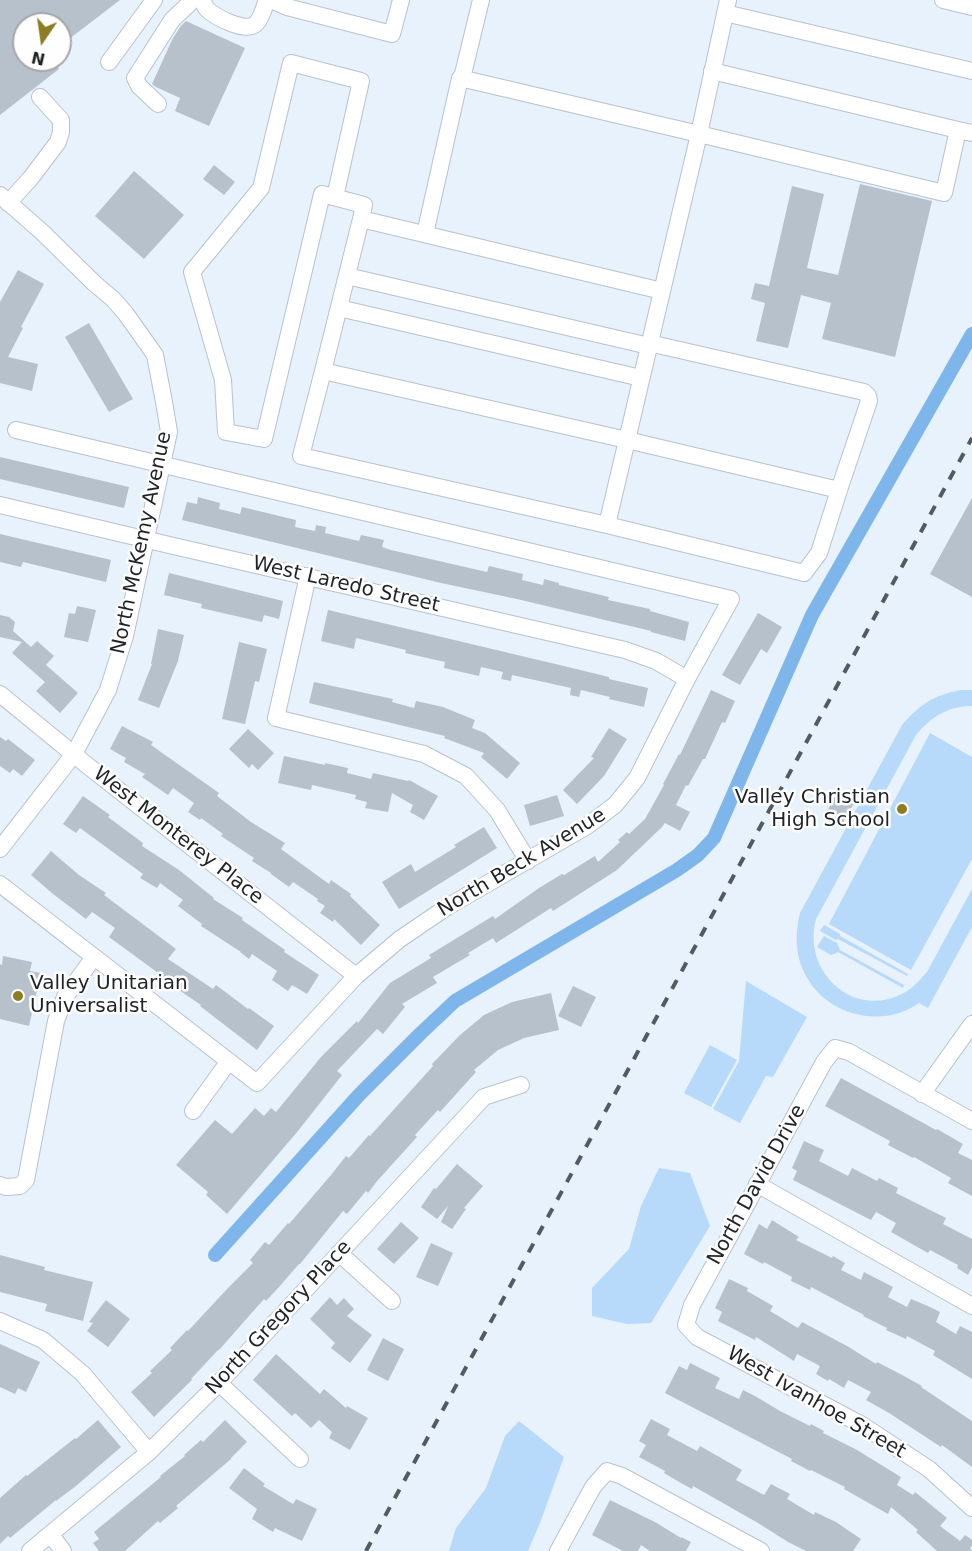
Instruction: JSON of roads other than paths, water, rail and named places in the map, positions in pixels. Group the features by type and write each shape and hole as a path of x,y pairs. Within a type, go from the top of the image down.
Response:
{"street":[{"path":"109,62 154,0"},
{"path":"158,104 139,86 135,78 172,20 193,0"},
{"path":"203,0 214,14 243,27 252,27 258,23 269,0 392,34 401,0"},
{"path":"425,234 460,78 462,78 481,0"},
{"path":"943,0 972,7"},
{"path":"607,525 699,134 726,7 972,71"},
{"path":"335,197 361,81 291,63 261,188 192,272 223,380 226,432 264,439 322,194 364,205 302,456 607,525 804,573 819,553 869,401 864,392 347,276"},
{"path":"462,78 944,193 965,131 712,71"},
{"path":"4,199 30,179 58,142 61,120 40,98"},
{"name":"North McKemy Avenue","path":"0,849 74,754 108,690 125,636 169,432 155,355 126,314 42,232 4,199"},
{"path":"361,219 662,291"},
{"path":"339,308 641,378"},
{"path":"323,371 838,490"},
{"path":"16,430 162,464"},
{"name":"North Beck Avenue","path":"162,464 731,599 637,778 615,806 587,826 438,913 400,939 356,976 257,1083 229,1061"},
{"name":"West Laredo Street","path":"0,505 625,650 656,661 687,679"},
{"path":"308,576 276,718 424,754 466,776 497,810 528,861"},
{"name":"West Monterey Place","path":"0,694 356,976"},
{"path":"0,884 229,1061 193,1111"},
{"path":"0,1185 20,1186 26,1180 56,1021 64,997 94,957"},
{"path":"972,1024 922,1094 972,1121"},
{"name":"North David Drive","path":"686,1325 692,1305 757,1184 824,1062 835,1048 849,1052 922,1094"},
{"name":"North Gregory Place","path":"30,1551 148,1452 219,1383 484,1097 521,1085"},
{"path":"757,1184 972,1306"},
{"path":"339,1253 392,1301"},
{"path":"0,1321 43,1340 83,1374 148,1452"},
{"name":"West Ivanhoe Street","path":"686,1325 697,1336 862,1425 928,1469 972,1508"},
{"path":"219,1383 300,1459"},
{"path":"558,1551 593,1487 607,1471 622,1476 761,1551"},
{"path":"51,1535 63,1551"}],"waterway":[{"path":"215,1255 359,1095 455,1001 677,870 698,855 714,838 812,615 972,334"}],"railway":[{"path":"366,1551 972,438"}],"place":[{"name":"Valley Christian High School","path":"902,809"},
{"name":"Valley Unitarian Universalist","path":"18,996"}]}
